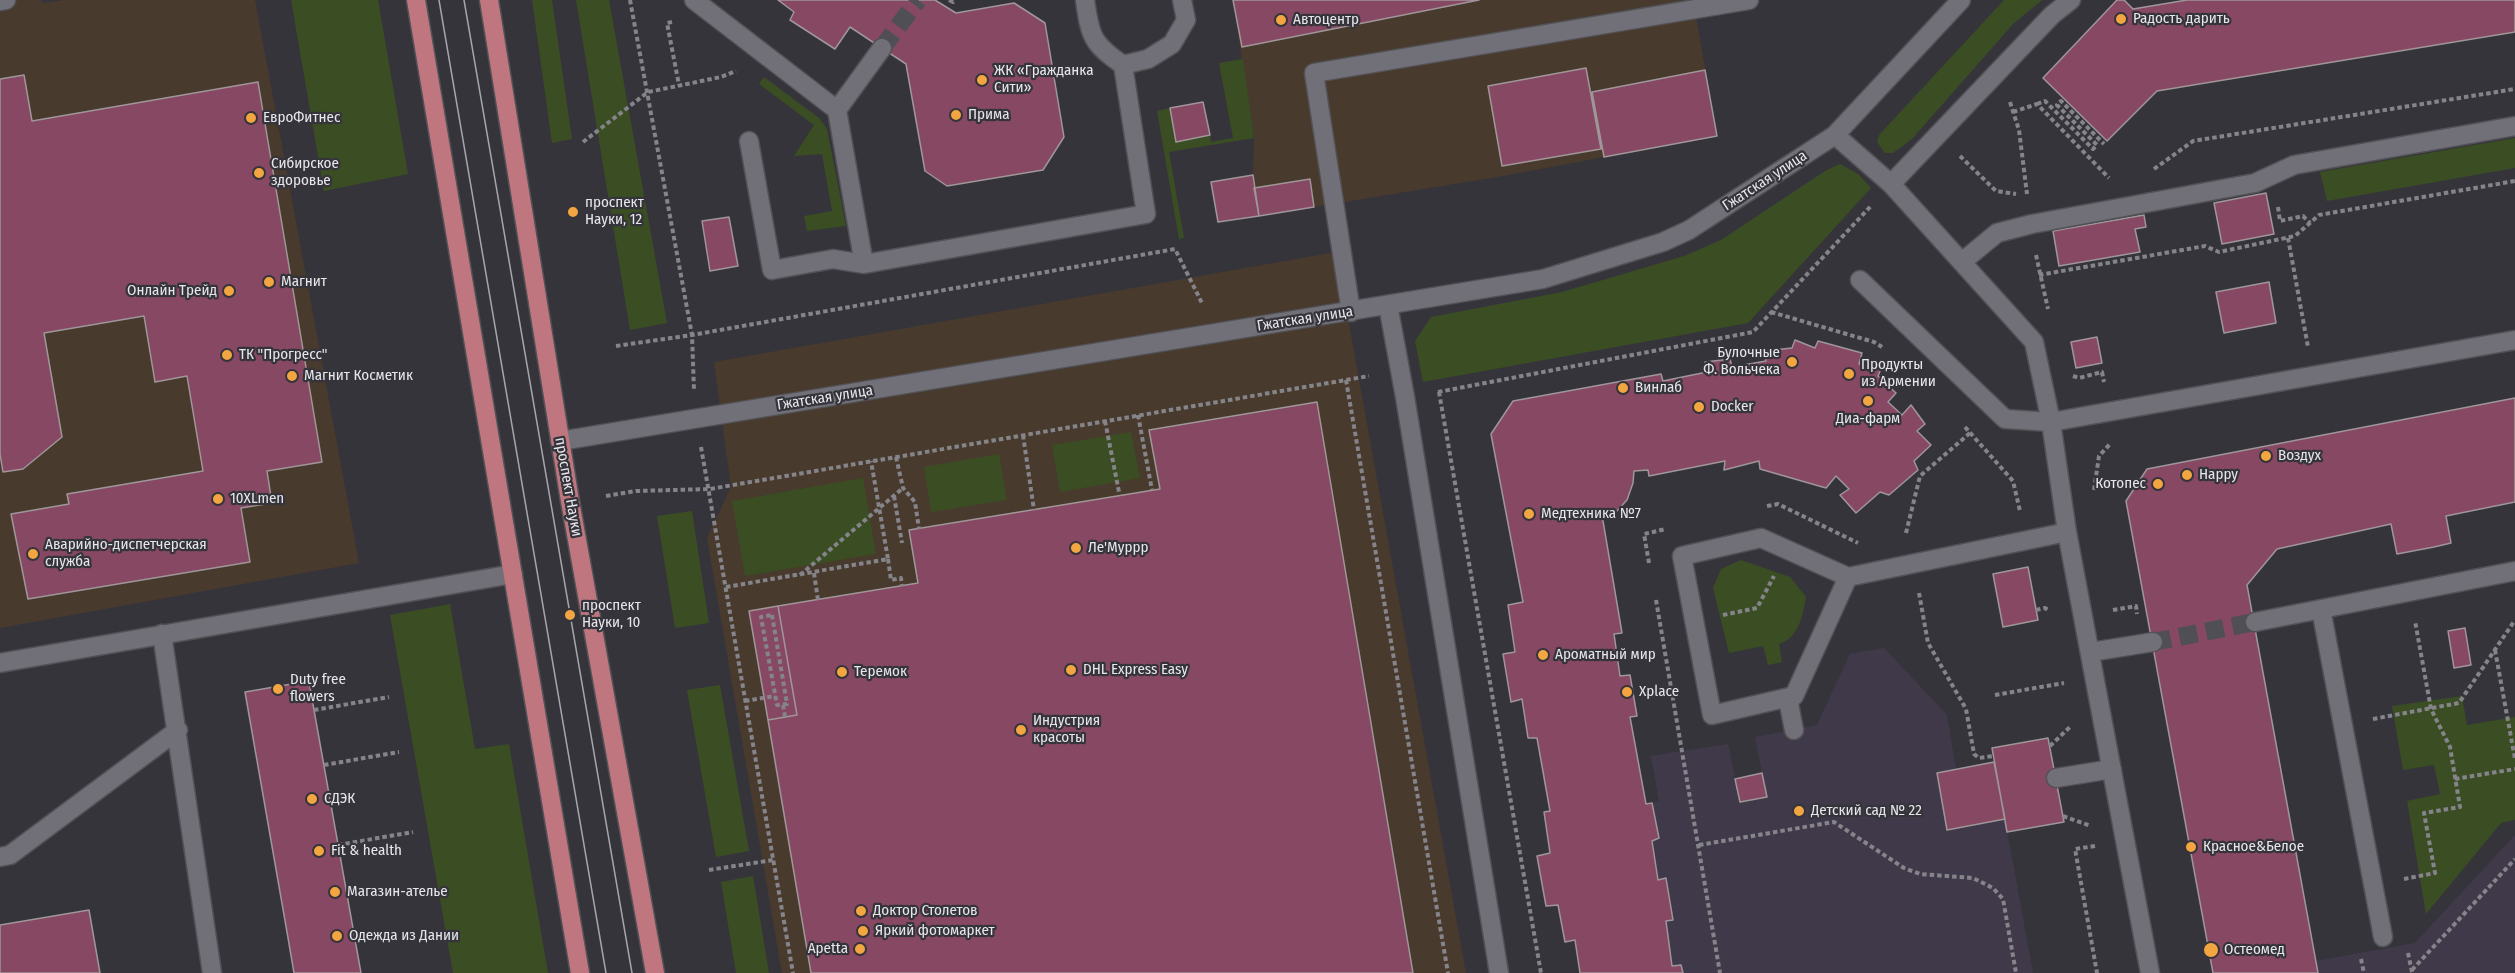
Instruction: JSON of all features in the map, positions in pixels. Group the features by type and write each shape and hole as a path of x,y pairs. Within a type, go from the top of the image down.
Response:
{"main road":[{"path":"416,0 580,973"},
{"name":"проспект Науки","path":"489,0 560,441 655,973"}],"street":[{"path":"0,1 6,0"},
{"path":"694,0 837,110 864,264"},
{"path":"749,141 772,270 833,259 864,264 1146,214 1123,66 1096,43 1088,24 1085,0"},
{"path":"1123,66 1148,59 1172,44 1186,20 1182,0"},
{"path":"1351,312 1314,73 1749,0"},
{"name":"Гжатская улица","path":"560,441 1543,279 1663,242 1689,230 1835,135 1961,0"},
{"path":"1891,184 2052,15 2071,0"},
{"path":"837,110 882,48"},
{"path":"1963,261 1997,233 2032,224 2255,183 2294,165 2515,126"},
{"path":"1835,135 1891,184 2034,342 2051,422 2067,532 2150,973"},
{"path":"1860,280 2005,419 2051,422 2515,340"},
{"path":"1388,305 1499,973"},
{"path":"1848,578 1794,696 1712,715 1682,556 1761,538 1848,578 2067,532"},
{"path":"2254,622 2515,571"},
{"path":"0,663 513,574"},
{"path":"2321,609 2383,937"},
{"path":"162,634 178,730 212,973"},
{"path":"2091,652 2153,642"},
{"path":"1788,699 1794,730"},
{"path":"0,857 10,855 178,730"},
{"path":"2056,778 2112,769"}],"path":[{"path":"630,0 692,335 696,420 710,489 793,973"},
{"path":"950,0 953,2 954,0"},
{"path":"675,22 667,23 679,85"},
{"path":"583,142 648,92 721,77"},
{"path":"2150,172 2193,141 2515,89"},
{"path":"1953,149 1996,191 2028,196 2019,130 2007,93"},
{"path":"2013,112 2045,101 2093,149 2097,145 2057,105 2061,101 2104,144"},
{"path":"2037,104 2114,182"},
{"path":"2039,275 2205,246 2219,252 2295,236 2319,216 2515,181"},
{"path":"1405,397 1753,332 1891,184"},
{"path":"2287,219 2304,216 2310,223"},
{"path":"2032,224 2039,275 2051,318"},
{"path":"2288,238 2314,375"},
{"path":"616,346 692,335 1175,249 1218,333"},
{"path":"1772,312 1874,342 1890,353"},
{"path":"606,496 636,491 710,489 1400,371"},
{"path":"2065,372 2079,378 2102,372 2115,439 2099,456 2093,495"},
{"path":"1346,380 1448,973"},
{"path":"1439,392 1541,973"},
{"path":"1138,416 1152,490"},
{"path":"1106,421 1119,492"},
{"path":"1962,424 2013,481 2026,539"},
{"path":"1920,476 1970,433"},
{"path":"1023,435 1034,510"},
{"path":"896,457 903,488 915,502 919,529"},
{"path":"871,461 891,580 901,578 902,586"},
{"path":"799,575 903,488"},
{"path":"894,496 902,543"},
{"path":"1661,627 1757,608 1805,517"},
{"path":"1908,532 1928,643 1966,709 1976,757 1993,756"},
{"path":"726,588 888,560"},
{"path":"814,573 818,600"},
{"path":"2373,885 2435,873 2424,813 2460,807 2450,747 2431,709 2410,592"},
{"path":"2111,598 2114,610 2136,606 2138,616 2128,618"},
{"path":"772,615 787,704 777,705 775,696 761,617 772,615"},
{"path":"2343,724 2459,703 2515,620"},
{"path":"2495,650 2515,759"},
{"path":"1995,695 2071,682"},
{"path":"745,701 775,696"},
{"path":"314,710 389,697"},
{"path":"783,705 785,717"},
{"path":"324,765 399,752"},
{"path":"1683,752 1720,973"},
{"path":"2455,779 2515,769"},
{"path":"2063,816 2099,829"},
{"path":"1699,845 1834,822 1904,868 1920,874 1973,878 1993,888 2003,899 2016,973"},
{"path":"338,845 413,832"},
{"path":"2097,973 2075,849 2102,845"},
{"path":"2412,973 2412,970 2515,859"},
{"path":"709,870 773,860"}],"shaded area":[{"name":"ТК \"Прогресс\"","path":"0,0 41,0 43,3 65,0 255,0 359,563 0,628"},
{"path":"1233,0 1693,0 1717,136 1503,176 1259,216 1253,175 1254,138"},
{"path":"1336,252 1466,973 782,973 707,538 731,487 714,362"},
{"name":"Детский сад № 22","path":"1884,648 1947,715 1956,770 1937,774 1947,830 2005,819 2033,973 1683,973 1681,965 1672,966 1666,921 1673,919 1666,878 1658,880 1652,841 1659,838 1652,803 1659,801 1651,756 1728,744 1740,802 1767,797 1755,737 1817,725 1850,654"},
{"path":"2515,835 2515,973 2318,973 2316,961 2415,943"}],"green space":[{"path":"291,0 378,0 408,174 324,191"},
{"path":"532,0 552,0 572,139 552,143"},
{"path":"576,0 609,0 667,323 630,330"},
{"path":"2004,0 2042,0 2013,24 1912,139 1893,153 1885,153 1877,142 1879,135"},
{"path":"1243,59 1254,138 1169,152 1184,238 1179,239 1157,111 1170,108 1176,142 1210,135 1211,142 1233,138 1219,63"},
{"path":"764,77 819,118 827,129 846,226 807,231 804,216 832,211 822,154 794,156 814,125 759,84"},
{"path":"2515,138 2515,168 2327,201 2320,172"},
{"path":"1840,164 1858,174 1871,188 1748,323 1423,382 1415,341 1431,317 1562,292 1684,256 1721,240 1825,171"},
{"path":"1131,432 1140,478 1060,492 1052,445"},
{"path":"999,454 1007,500 931,512 924,467"},
{"path":"863,478 876,554 745,576 732,501"},
{"path":"692,511 709,623 675,628 657,516"},
{"path":"1741,560 1790,577 1806,597 1796,631 1786,641 1779,644 1782,662 1768,665 1763,646 1729,653 1713,588 1721,569"},
{"path":"450,604 475,749 509,744 548,973 453,973 390,615"},
{"path":"720,685 749,851 716,857 687,690"},
{"path":"2462,696 2467,725 2515,717 2515,820 2501,823 2426,914 2407,801 2440,794 2434,765 2403,770 2392,706"},
{"path":"753,876 769,973 736,973 721,882"}],"building":[{"name":"ЖК «Гражданка Сити»","path":"778,0 935,0 956,13 1014,3 1045,23 1064,137 1043,170 947,186 925,171 906,64 850,27 835,49 790,20 794,12"},
{"path":"1233,0 1479,0 1242,47"},
{"path":"2117,0 2124,0 2133,9 2187,0 2515,0 2515,32 2157,91 2107,141 2043,78"},
{"path":"1586,68 1601,149 1502,166 1488,86"},
{"path":"1705,70 1717,136 1604,157 1592,92"},
{"name":"ТК \"Прогресс\"","path":"24,75 32,121 258,82 322,462 267,471 272,503 241,508 250,562 28,599 11,514 69,504 67,494 203,471 187,376 155,382 144,316 44,333 62,437 23,469 3,472 0,454 0,79"},
{"path":"1203,102 1210,135 1176,142 1170,108"},
{"path":"1253,175 1259,216 1218,222 1211,182"},
{"path":"1310,179 1314,207 1259,216 1254,188"},
{"path":"2266,193 2274,234 2222,244 2214,203"},
{"path":"2144,215 2146,227 2135,229 2140,252 2059,266 2053,231"},
{"path":"729,217 738,266 710,271 702,221"},
{"path":"2269,282 2276,323 2224,333 2216,292"},
{"path":"2097,337 2102,363 2076,368 2071,342"},
{"path":"1795,340 1815,348 1818,341 1862,353 1859,364 1881,369 1878,376 1896,393 1888,402 1902,415 1911,405 1925,424 1917,431 1931,445 1914,461 1918,470 1889,495 1880,492 1856,513 1840,495 1849,489 1836,476 1826,488 1760,469 1759,461 1724,470 1725,461 1649,476 1648,470 1634,471 1633,483 1627,500 1616,512 1602,515 1622,633 1614,634 1620,676 1630,675 1637,716 1630,717 1646,804 1652,803 1659,838 1652,841 1658,880 1666,878 1673,920 1666,921 1672,966 1681,965 1683,973 1580,973 1575,940 1565,942 1558,905 1546,906 1537,856 1550,853 1544,812 1550,811 1537,738 1528,738 1522,699 1511,702 1503,654 1515,652 1508,605 1523,602 1491,434 1513,401 1661,374 1663,381 1707,372 1705,362 1730,359 1732,367 1766,361 1764,351 1792,348"},
{"path":"2515,398 2515,502 2446,516 2451,543 2434,547 2397,554 2391,524 2277,549 2247,585 2318,973 2213,973 2126,501 2147,469"},
{"path":"1317,402 1413,973 811,973 768,720 797,715 778,606 918,583 909,530 1160,489 1149,430"},
{"path":"2028,567 2038,620 2003,627 1993,574"},
{"path":"778,606 797,715 768,720 749,611"},
{"path":"2465,628 2471,665 2454,668 2448,631"},
{"path":"309,681 361,973 294,973 245,692"},
{"path":"2048,738 2064,822 2007,832 1992,748"},
{"path":"1994,762 2005,819 1947,830 1937,773"},
{"path":"1762,773 1767,797 1740,802 1735,779"},
{"path":"89,910 100,973 0,973 0,925"}],"tunnel":[{"path":"882,48 918,0"},
{"path":"2153,642 2255,622"}],"tram line":[{"path":"439,0 606,973"},
{"path":"464,0 632,973"}],"place":[{"name":"Радость дарить","path":"2121,19"},
{"name":"Автоцентр","path":"1281,20"},
{"name":"ЖК «Гражданка Сити»","path":"982,80"},
{"name":"Прима","path":"956,115"},
{"name":"ЕвроФитнес","path":"251,118"},
{"name":"Сибирское здоровье","path":"259,173"},
{"name":"проспект Науки, 12","path":"573,212"},
{"name":"Магнит","path":"269,282"},
{"name":"Онлайн Трейд","path":"229,291"},
{"name":"ТК \"Прогресс\"","path":"227,355"},
{"name":"Булочные Ф. Вольчека","path":"1792,362"},
{"name":"Продукты из Армении","path":"1849,374"},
{"name":"Магнит Косметик","path":"292,376"},
{"name":"Винлаб","path":"1623,388"},
{"name":"Диа-фарм","path":"1868,401"},
{"name":"Docker","path":"1699,407"},
{"name":"Воздух","path":"2266,456"},
{"name":"Happy","path":"2187,475"},
{"name":"Котопес","path":"2158,484"},
{"name":"10XLmen","path":"218,499"},
{"name":"Медтехника №7","path":"1529,514"},
{"name":"Ле'Муррр","path":"1076,548"},
{"name":"Аварийно-диспетчерская служба","path":"33,554"},
{"name":"проспект Науки, 10","path":"570,615"},
{"name":"Ароматный мир","path":"1543,655"},
{"name":"DHL Express Easy","path":"1071,670"},
{"name":"Теремок","path":"842,672"},
{"name":"Duty free flowers","path":"278,689"},
{"name":"Xplace","path":"1627,692"},
{"name":"Индустрия красоты","path":"1021,730"},
{"name":"СДЭК","path":"312,799"},
{"name":"Детский сад № 22","path":"1799,811"},
{"name":"Красное&Белое","path":"2191,847"},
{"name":"Fit & health","path":"319,851"},
{"name":"Магазин-ателье","path":"335,892"},
{"name":"Доктор Столетов","path":"861,911"},
{"name":"Яркий фотомаркет","path":"863,931"},
{"name":"Одежда из Дании","path":"337,936"},
{"name":"Apetta","path":"860,949"},
{"name":"Остеомед","path":"2211,950"}]}
